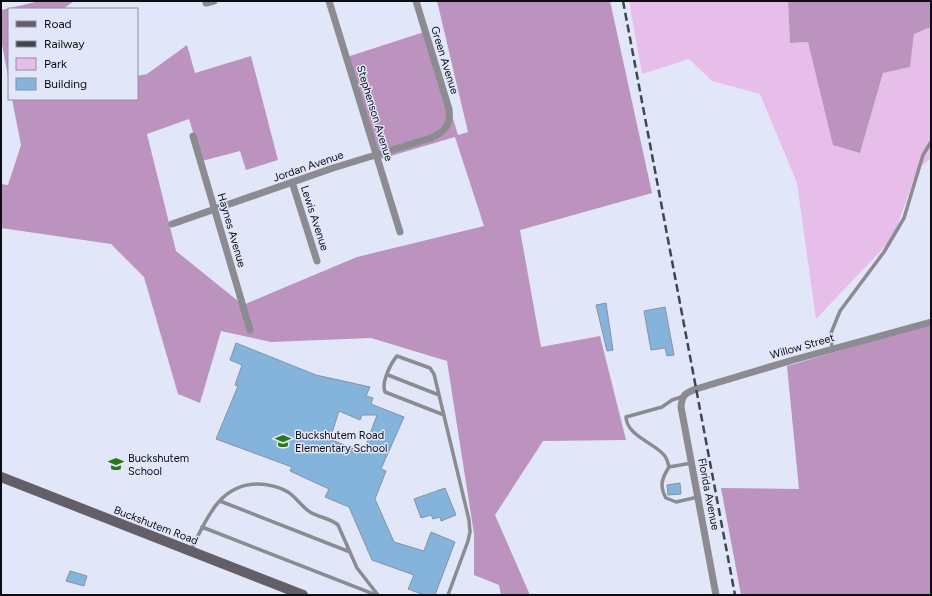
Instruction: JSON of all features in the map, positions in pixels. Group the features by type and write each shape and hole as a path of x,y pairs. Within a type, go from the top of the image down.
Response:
{"main road":[{"name":"Buckshutem Road","path":"1,477 303,595"}],"street":[{"path":"206,3 214,1"},
{"name":"Stephenson Avenue","path":"329,1 400,232"},
{"name":"Green Avenue","path":"416,1 449,109 448,125"},
{"name":"Jordan Avenue","path":"172,224 292,182 431,138 441,133 448,125"},
{"name":"Haynes Avenue","path":"193,136 250,330"},
{"name":"Lewis Avenue","path":"292,182 317,261"},
{"name":"Willow Street","path":"682,397 685,393 696,389 931,322"},
{"name":"Florida Avenue","path":"682,397 681,407 716,595"}],"lane":[{"path":"832,349 831,333 840,311 884,252 904,218 923,155 931,142"},
{"path":"444,415 385,392 384,384 392,362 397,356 430,368 434,374 444,415 469,520 470,532 448,595"},
{"path":"388,375 439,395"},
{"path":"670,467 665,455 631,430 626,424 626,417 662,407 672,400 682,397"},
{"path":"692,463 670,467 662,477 662,491 666,498 676,502 698,496"},
{"path":"190,551 202,527 220,501 229,492 246,484 266,484 288,491 310,512 332,520 338,525 357,568 377,595"},
{"path":"220,501 350,552"},
{"path":"202,527 377,595"}],"green space":[{"path":"629,1 788,1 790,43 808,42 820,84 860,153 883,73 910,67 914,34 931,27 931,158 917,170 893,238 816,319 797,183 760,94 712,81 689,59 642,74"}],"shaded area":[{"path":"40,1 74,1 64,8 10,8"},
{"path":"437,1 610,1 652,193 520,230 541,347 600,336 626,440 543,441 495,515 530,595 501,595 499,585 474,575 474,534 447,361 371,338 271,342 221,331 200,403 178,394 144,277 111,244 1,228 1,184 8,185 21,145 12,100 138,100 138,76 147,74 187,45 195,73 251,56 278,160 246,170 240,151 202,161 189,119 147,134 176,251 243,305 357,257 484,226 455,137 377,160 347,57 427,31 458,135 468,132"},
{"path":"788,1 931,1 931,27 914,34 910,67 883,73 860,153 833,145 808,42 790,43"},
{"path":"8,8 8,77 1,39 1,10"},
{"path":"931,324 931,595 741,595 721,488 799,489 787,366"}],"building":[{"path":"606,303 613,350 607,351 596,305"},
{"path":"665,307 674,355 667,356 665,348 651,350 644,311"},
{"path":"236,343 316,375 370,387 366,396 373,398 371,404 404,417 381,469 386,471 375,499 394,542 424,551 431,532 455,542 435,595 424,595 408,589 414,575 372,560 349,507 325,497 329,489 290,471 292,467 216,439 238,386 235,385 242,365 230,360","holes":["339,411 360,420 362,415 377,415 363,453 330,439"]},
{"path":"680,483 681,494 668,495 667,485"},
{"path":"445,488 456,515 441,521 440,517 433,519 431,515 421,518 414,499"},
{"path":"70,571 87,576 84,586 66,581"}],"railway":[{"path":"623,1 735,595"}],"place":[{"name":"Buckshutem Road Elementary School","path":"283,441"},
{"name":"Buckshutem School","path":"116,464"}]}
